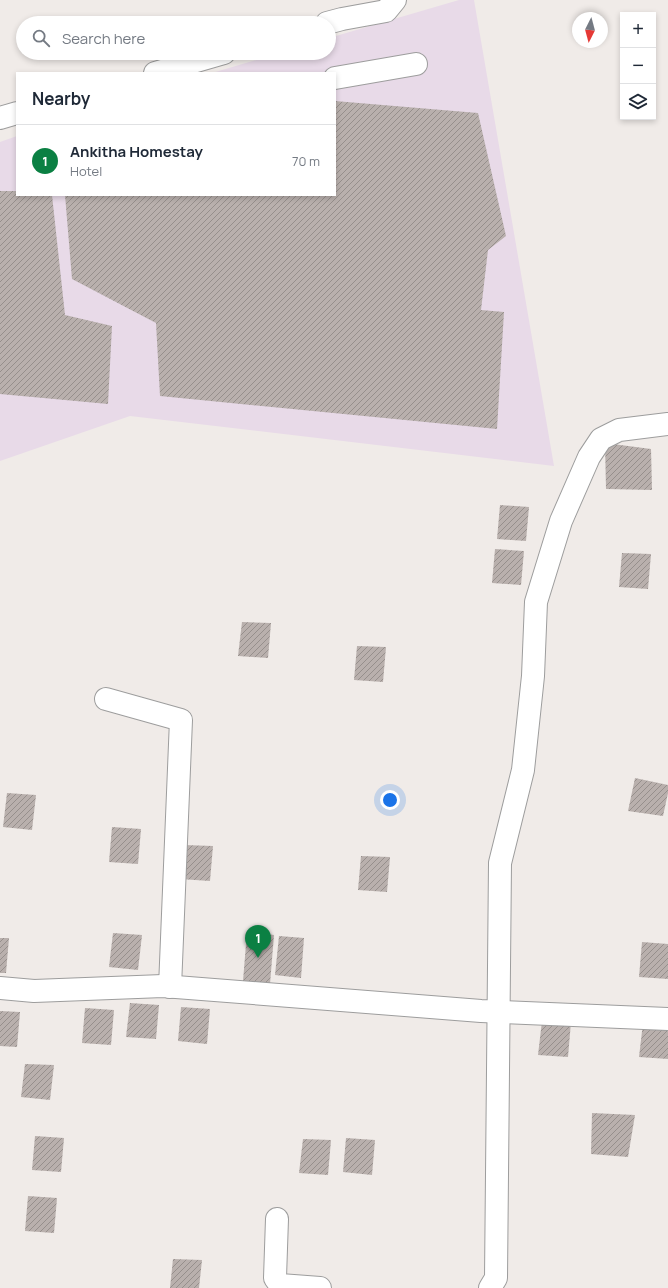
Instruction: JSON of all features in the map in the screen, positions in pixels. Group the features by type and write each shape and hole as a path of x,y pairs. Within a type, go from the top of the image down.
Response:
{"street":[{"path":"336,21 386,11 395,0"},
{"path":"158,72 200,60"},
{"path":"336,78 416,64"},
{"path":"0,118 16,113"},
{"path":"490,1288 496,1278 500,863 523,770 533,676 536,602 561,521 589,456 601,439 619,430 668,424"},
{"path":"106,699 181,720 170,987"},
{"path":"0,988 34,992 162,986 498,1012 668,1019"},
{"path":"277,1219 275,1278 280,1285 320,1288"}],"shaded area":[{"path":"459,0 474,0 554,466 130,416 0,461 0,142 16,136 16,196 336,196 336,72 215,72 256,60 336,60 336,36"}],"building":[{"path":"336,101 478,113 506,236 488,250 481,310 504,312 497,429 160,396 156,323 72,279 65,196 336,196"},
{"path":"0,191 16,191 16,196 52,196 65,315 112,326 108,404 0,394"},
{"path":"605,443 651,449 652,490 606,489"},
{"path":"500,505 529,507 526,541 497,539"},
{"path":"495,549 524,551 521,585 492,583"},
{"path":"622,553 651,554 648,589 619,587"},
{"path":"242,622 271,623 268,658 238,656"},
{"path":"357,646 386,647 383,682 354,680"},
{"path":"635,778 668,785 668,793 663,816 628,811"},
{"path":"7,793 36,795 32,830 3,827"},
{"path":"112,827 141,829 138,864 109,862"},
{"path":"184,845 213,846 210,881 180,879"},
{"path":"361,856 390,857 387,892 358,890"},
{"path":"247,932 274,935 270,984 243,981"},
{"path":"113,933 142,935 138,970 109,967"},
{"path":"279,936 304,938 301,978 275,975"},
{"path":"0,938 9,938 6,973 0,973"},
{"path":"642,942 668,944 668,979 639,977"},
{"path":"130,1003 159,1005 156,1039 126,1037"},
{"path":"181,1007 210,1009 207,1044 178,1041"},
{"path":"85,1008 114,1010 111,1045 82,1043"},
{"path":"0,1011 20,1012 17,1047 0,1046"},
{"path":"542,1021 571,1022 568,1057 538,1055"},
{"path":"643,1023 668,1024 668,1059 639,1057"},
{"path":"25,1064 54,1065 50,1100 21,1097"},
{"path":"592,1113 635,1115 628,1157 591,1154"},
{"path":"35,1136 64,1138 61,1172 32,1170"},
{"path":"346,1138 375,1140 372,1175 343,1172"},
{"path":"303,1139 331,1140 328,1175 299,1173"},
{"path":"28,1196 57,1198 54,1233 25,1231"},
{"path":"173,1259 202,1260 199,1288 170,1288"}],"place":[{"name":"Ankitha Homestay","path":"258,958"}]}
